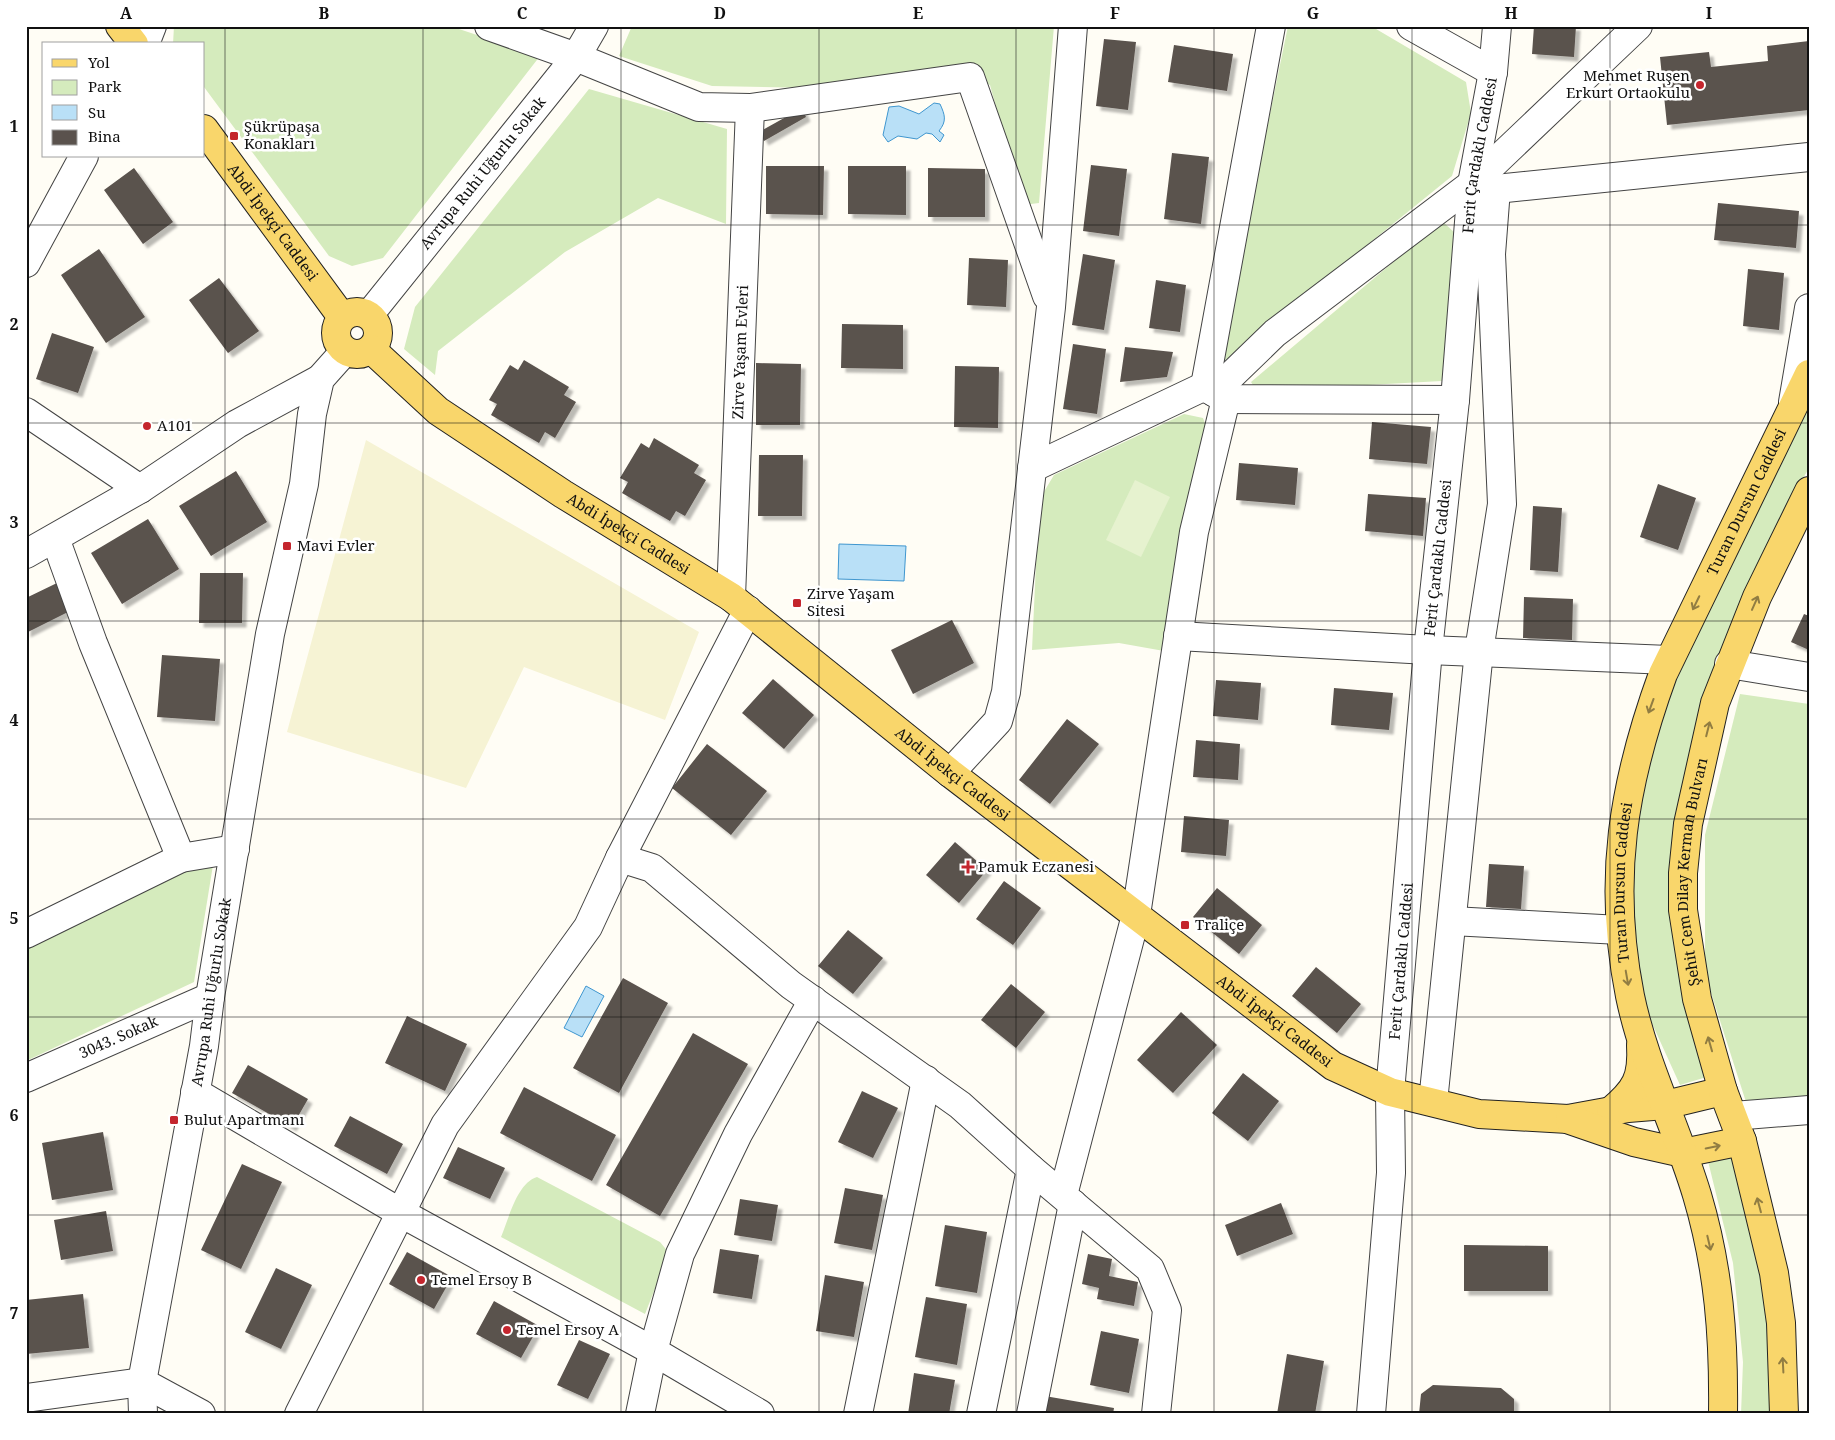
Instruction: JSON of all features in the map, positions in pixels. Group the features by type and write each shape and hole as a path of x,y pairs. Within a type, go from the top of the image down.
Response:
{"main road":[{"path":"120,26 132,42"},
{"name":"Abdi İpekçi Caddesi","path":"205,130 342,317 336,331 336,338 358,350 438,411 563,494 739,604 950,773 1333,1066 1390,1092 1479,1114 1568,1119"},
{"path":"342,317 355,312 369,316 374,320 378,332 375,344 358,350"},
{"name":"Turan Dursun Caddesi","path":"1723,1414 1721,1307 1697,1196 1640,1033 1630,997 1620,930 1618,890 1621,837 1629,784 1644,725 1669,660 1793,402 1809,374"},
{"name":"Şehit Cem Dilay Kerman Bulvarı","path":"1784,1414 1781,1323 1774,1273 1738,1128 1723,1090 1691,970 1683,910 1683,873 1688,824 1715,703 1729,664 1758,597 1809,491"},
{"path":"1611,1111 1629,1096 1638,1080 1642,1066 1640,1033"},
{"path":"1568,1119 1611,1111 1665,1105 1723,1090"},
{"path":"1568,1119 1634,1142 1683,1153 1738,1128"},
{"path":"1634,1142 1697,1196"}],"street":[{"path":"145,42 152,26"},
{"path":"489,26 576,57 699,107 750,108 970,77 1051,307"},
{"name":"Avrupa Ruhi Uğurlu Sokak","path":"369,316 576,57 594,26"},
{"path":"950,773 998,721 1006,692 1051,307 1073,26"},
{"path":"1031,1414 1068,1200 1136,915 1271,26"},
{"path":"1411,26 1493,72"},
{"name":"Ferit Çardaklı Caddesi","path":"1371,1414 1391,1173 1390,1092 1428,650 1455,400 1484,186 1497,26"},
{"path":"1032,468 1215,393 1275,333 1484,186 1638,26"},
{"name":"Zirve Yaşam Evleri","path":"739,604 750,108"},
{"path":"1484,186 1809,156"},
{"path":"26,263 83,158"},
{"path":"1433,1102 1479,651 1502,504 1491,254 1484,186"},
{"path":"1793,402 1809,308"},
{"name":"Avrupa Ruhi Uğurlu Sokak","path":"358,350 320,380 312,414 304,484 270,634 195,1092 401,1213 653,1351 760,1414"},
{"path":"26,554 140,489 237,424 320,380"},
{"path":"1215,393 1455,400"},
{"path":"26,412 140,489"},
{"path":"55,538 93,643 181,858"},
{"path":"299,1414 445,1125 588,927 739,604"},
{"path":"1178,636 1428,650 1669,660"},
{"path":"1729,664 1809,677"},
{"path":"26,934 181,858 234,850"},
{"path":"620,858 652,868 792,985 960,1105 1031,1169 1150,1268 1167,1310 1156,1414"},
{"path":"1452,921 1620,930"},
{"name":"3043. Sokak","path":"26,1078 210,997"},
{"path":"640,1414 653,1351 680,1254 738,1134 813,1000"},
{"path":"858,1414 926,1080"},
{"path":"144,1414 142,1382 195,1092"},
{"path":"1738,1128 1809,1110"},
{"path":"981,1414 1031,1169"},
{"path":"26,1398 142,1382 201,1414"}],"shaded area":[{"path":"366,440 699,632 665,720 524,667 466,788 287,732"}],"green space":[{"path":"174,26 450,26 540,56 383,258 352,266 329,256 205,88 205,42 173,42"},
{"path":"632,26 1054,26 1039,203 1023,205 990,85 955,68 817,88 712,86 619,56"},
{"path":"1288,26 1371,26 1466,82 1471,113 1452,176 1218,366"},
{"path":"589,89 727,129 726,224 658,198 565,252 438,351 435,375 404,349 415,307"},
{"path":"1442,221 1456,234 1442,381 1257,391 1251,382"},
{"path":"1809,404 1809,468 1798,487 1686,781 1710,1076 1680,1085 1645,1008 1633,918 1635,837 1653,736 1683,662"},
{"path":"1184,414 1203,418 1209,434 1164,651 1119,643 1032,650 1039,500 1054,475"},
{"path":"1135,480 1170,497 1141,557 1106,540"},
{"path":"1740,694 1809,704 1809,1100 1746,1102 1705,974 1705,835"},
{"path":"213,865 194,982 26,1061 26,947 178,871"},
{"path":"1740,1150 1766,1262 1776,1414 1741,1414 1743,1362 1733,1263 1707,1157"},
{"path":"537,1177 660,1242 669,1253 645,1314 501,1237 514,1202 524,1186"}],"water":[{"path":"934,103 940,104 944,115 944,121 939,131 944,135 940,142 932,134 926,133 917,139 898,136 888,142 883,135 889,107 899,106 919,114"},
{"path":"839,544 906,546 904,581 838,579"},
{"path":"586,986 604,996 582,1037 564,1028"}],"building":[{"path":"1534,26 1576,26 1574,57 1532,54"},
{"path":"1104,39 1136,42 1128,110 1096,106"},
{"path":"1809,41 1809,110 1667,125 1660,57 1709,52 1711,67 1768,61 1767,46"},
{"path":"1174,45 1233,54 1227,91 1168,82"},
{"path":"802,108 806,117 764,141 759,132"},
{"path":"1172,153 1209,157 1201,224 1164,219"},
{"path":"1091,165 1127,169 1119,236 1083,231"},
{"path":"766,166 824,166 823,215 766,214"},
{"path":"848,166 906,166 906,215 848,214"},
{"path":"134,168 173,222 143,244 104,190"},
{"path":"928,168 985,169 985,217 928,217"},
{"path":"1718,203 1799,211 1796,248 1714,240"},
{"path":"99,249 145,317 106,343 61,275"},
{"path":"1083,254 1115,260 1104,330 1072,325"},
{"path":"969,258 1008,260 1006,307 967,305"},
{"path":"1748,269 1784,273 1779,330 1743,326"},
{"path":"219,278 259,331 228,353 189,300"},
{"path":"1156,280 1186,285 1180,332 1149,328"},
{"path":"842,324 903,325 903,369 841,368"},
{"path":"52,333 94,347 78,393 36,379"},
{"path":"1073,344 1106,349 1097,414 1063,409"},
{"path":"1125,347 1173,352 1167,377 1120,382"},
{"path":"524,360 569,387 564,395 576,402 555,438 545,432 539,443 491,415 497,404 489,400 510,365 518,370"},
{"path":"756,363 801,364 800,425 756,425"},
{"path":"955,366 999,367 998,428 954,427"},
{"path":"1372,422 1431,427 1427,464 1369,459"},
{"path":"654,438 699,465 694,473 706,480 685,516 676,511 670,521 622,493 628,482 620,478 641,443 649,448"},
{"path":"759,455 803,455 802,516 758,516"},
{"path":"1239,463 1298,468 1295,505 1236,500"},
{"path":"236,471 267,522 211,556 179,506"},
{"path":"1658,484 1696,498 1678,550 1640,537"},
{"path":"1368,494 1426,498 1423,536 1365,531"},
{"path":"1533,506 1562,508 1558,572 1530,570"},
{"path":"148,519 179,569 122,604 91,553"},
{"path":"200,573 243,573 242,623 199,623"},
{"path":"57,583 70,611 26,633 26,598"},
{"path":"1524,597 1573,599 1572,640 1523,638"},
{"path":"1804,614 1809,616 1809,650 1791,642"},
{"path":"952,620 974,663 913,694 891,650"},
{"path":"162,655 220,659 215,721 157,717"},
{"path":"773,679 814,715 784,749 742,713"},
{"path":"1216,680 1261,683 1258,720 1213,716"},
{"path":"1334,688 1393,693 1389,730 1331,725"},
{"path":"1067,719 1099,744 1050,804 1019,780"},
{"path":"1196,740 1240,744 1238,780 1193,777"},
{"path":"707,744 767,791 731,835 672,788"},
{"path":"1184,816 1229,820 1226,856 1181,852"},
{"path":"955,842 987,870 959,903 926,875"},
{"path":"1489,864 1524,866 1521,909 1486,907"},
{"path":"1004,881 1041,908 1013,945 976,919"},
{"path":"1217,888 1262,925 1239,954 1193,917"},
{"path":"848,930 883,958 853,994 818,966"},
{"path":"1316,967 1361,1004 1337,1033 1292,996"},
{"path":"623,978 668,1003 619,1093 573,1068"},
{"path":"1011,984 1045,1012 1016,1048 981,1020"},
{"path":"1181,1012 1217,1045 1173,1093 1137,1060"},
{"path":"407,1016 467,1044 445,1091 385,1063"},
{"path":"693,1033 748,1064 660,1216 606,1185"},
{"path":"248,1065 308,1099 292,1127 232,1093"},
{"path":"1243,1073 1279,1101 1248,1141 1212,1113"},
{"path":"524,1087 616,1135 592,1181 500,1133"},
{"path":"862,1091 898,1108 873,1158 838,1142"},
{"path":"350,1116 403,1144 387,1174 334,1146"},
{"path":"103,1132 113,1190 52,1200 42,1143"},
{"path":"458,1147 505,1168 490,1199 443,1178"},
{"path":"242,1164 282,1182 241,1269 201,1250"},
{"path":"845,1188 883,1195 872,1250 834,1243"},
{"path":"740,1199 778,1205 772,1241 734,1235"},
{"path":"1281,1203 1293,1234 1237,1256 1225,1225"},
{"path":"106,1211 113,1251 61,1260 54,1220"},
{"path":"945,1225 987,1232 977,1293 935,1286"},
{"path":"1464,1245 1548,1246 1548,1291 1464,1291"},
{"path":"720,1249 759,1255 752,1299 713,1293"},
{"name":"Temel Ersoy B","path":"407,1252 452,1277 434,1309 389,1284"},
{"path":"1088,1254 1112,1259 1109,1276 1138,1282 1134,1306 1097,1299 1099,1288 1082,1284"},
{"path":"276,1268 312,1285 281,1349 245,1332"},
{"path":"825,1275 864,1282 854,1337 816,1331"},
{"path":"83,1294 89,1348 26,1354 26,1300"},
{"path":"926,1297 967,1304 957,1365 915,1357"},
{"name":"Temel Ersoy A","path":"494,1301 539,1326 521,1358 476,1334"},
{"path":"1101,1331 1139,1339 1129,1393 1090,1385"},
{"path":"579,1340 610,1354 588,1399 557,1385"},
{"path":"1287,1354 1324,1361 1315,1414 1277,1414"},
{"path":"914,1373 955,1380 949,1414 908,1414"},
{"path":"1433,1385 1501,1388 1514,1399 1514,1414 1419,1414 1421,1394"},
{"path":"1039,1395 1114,1408 1113,1414 1035,1414"}],"place":[{"name":"Mehmet Ruşen Erkurt Ortaokulu","path":"1700,85"},
{"name":"Şükrüpaşa Konakları","path":"234,136"},
{"name":"A101","path":"147,426"},
{"name":"Mavi Evler","path":"287,546"},
{"name":"Zirve Yaşam Sitesi","path":"797,603"},
{"name":"Pamuk Eczanesi","path":"968,867"},
{"name":"Traliçe","path":"1185,925"},
{"name":"Bulut Apartmanı","path":"174,1120"},
{"name":"Temel Ersoy B","path":"421,1280"},
{"name":"Temel Ersoy A","path":"507,1330"}]}
